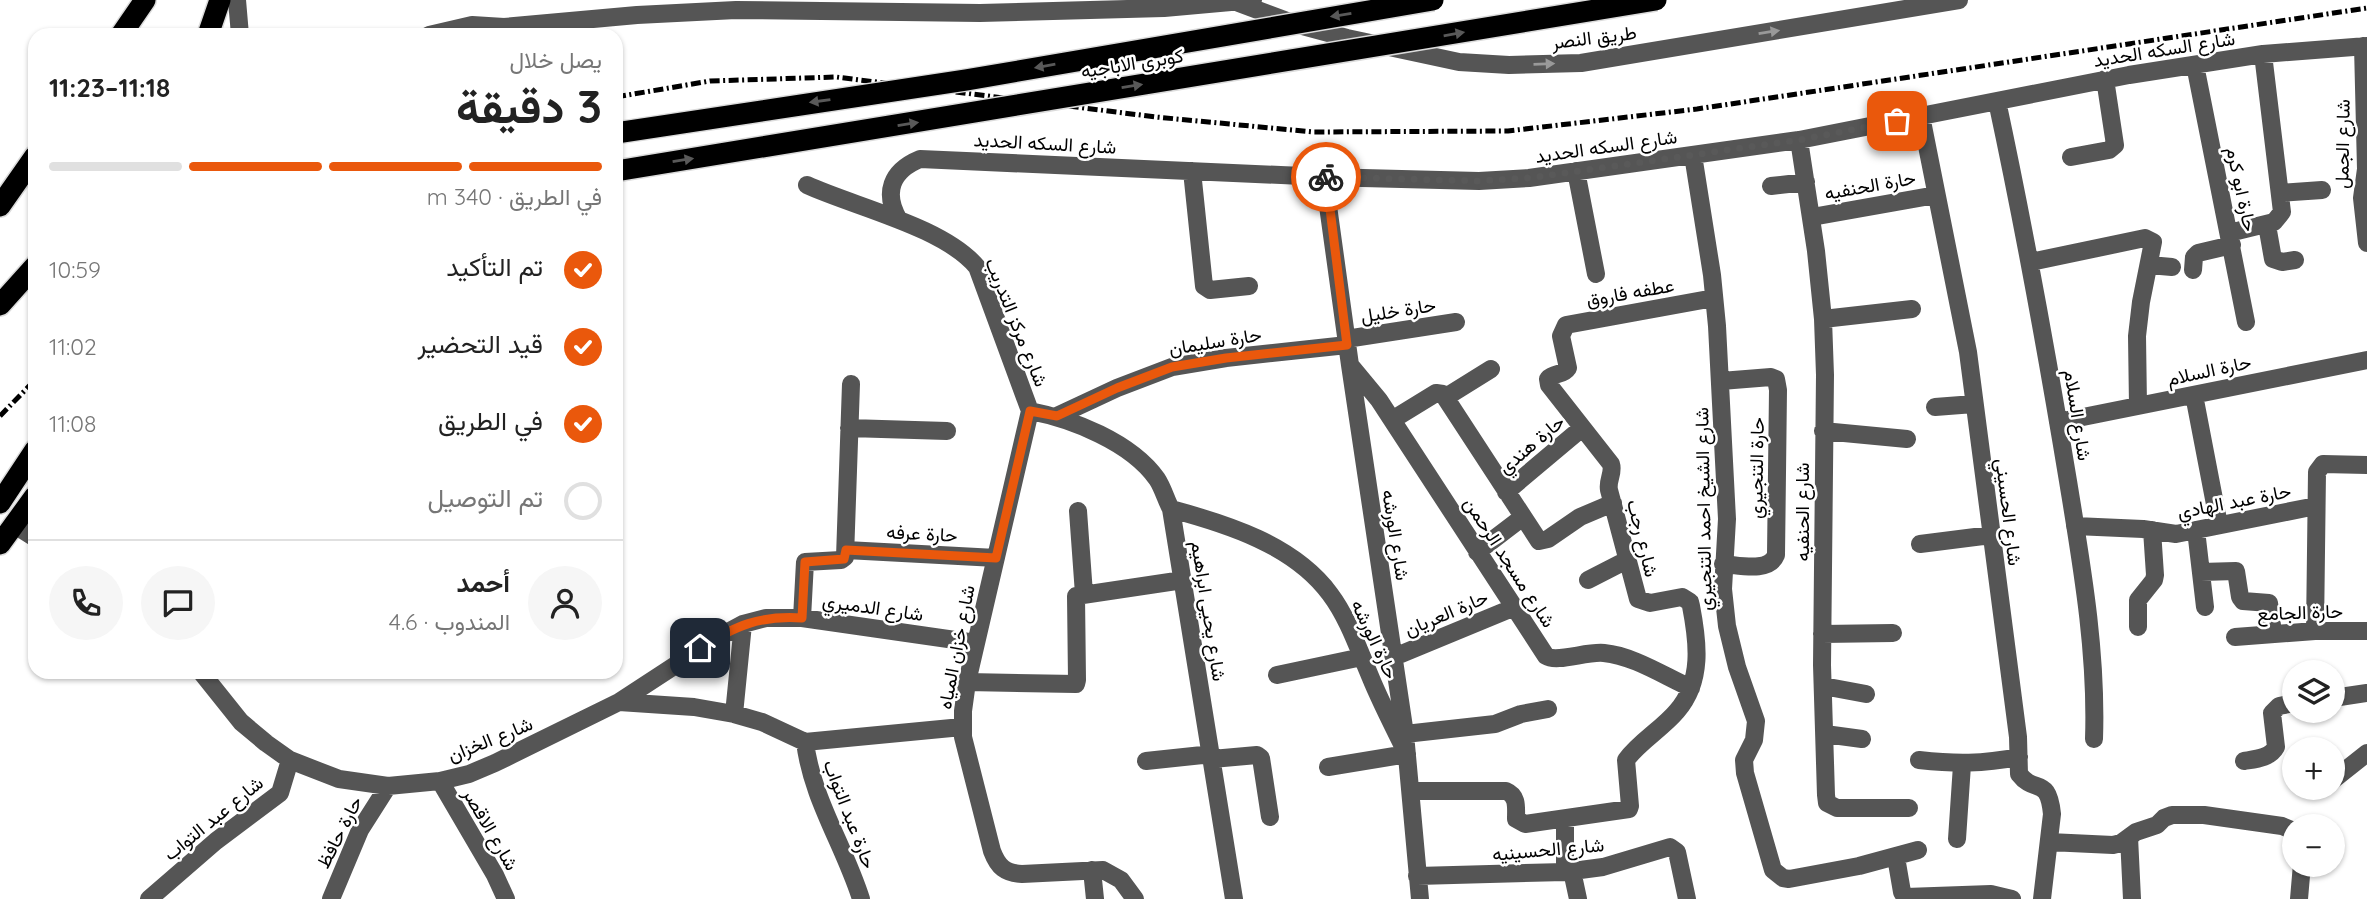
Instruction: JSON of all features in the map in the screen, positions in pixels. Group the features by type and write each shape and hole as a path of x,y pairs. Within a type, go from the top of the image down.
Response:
{"highway":[{"path":"126,28 145,0"},
{"path":"210,28 220,0"},
{"name":"كوبرى الاباجيه","path":"623,132 966,80 1433,0"},
{"name":"كوبرى الاباجيه","path":"623,170 1656,0"},
{"path":"0,206 28,166"},
{"path":"16,184 28,178"},
{"path":"0,304 28,274"},
{"path":"0,503 28,461"},
{"path":"0,544 28,505"}],"street":[{"path":"237,0 239,28"},
{"name":"طريق النصر","path":"459,28 472,25 491,27 736,10 980,13 1246,1 1295,24 1347,38 1459,62 1509,65 1581,63 1959,0"},
{"name":"شارع السكه الحديد","path":"899,220 892,209 892,183 898,172 920,159 1324,177 1479,181 1529,178 1799,140 2105,79 2263,54 2365,46"},
{"name":"شارع الجمل","path":"2365,46 2366,169 2362,198 2367,243"},
{"path":"2193,270 2194,257 2198,253 2267,225 2279,218 2282,212 2263,54"},
{"name":"حارة ابو كرم","path":"2195,65 2246,322"},
{"path":"2071,157 2109,150 2115,145 2105,79"},
{"name":"شارع السلام","path":"1997,101 2031,262 2075,526 2091,636 2095,699 2094,739"},
{"name":"شارع الحسيني","path":"1922,116 1960,309 2018,737 2019,774 2023,779 2040,786 2050,797 2052,814 2042,899"},
{"name":"شارع الحنفيه","path":"1799,140 1812,217 1823,319 1822,634 1827,803 1837,808 1909,808"},
{"name":"شارع الشيخ احمد التنجيري","path":"1693,155 1714,298 1721,381 1727,519 1723,589 1727,625 1737,667 1756,721 1754,740 1744,760 1745,773 1773,870 1789,879 1918,850"},
{"path":"1192,171 1204,286 1210,290 1248,286"},
{"path":"1576,171 1596,274"},
{"name":"شارع الورشه","path":"1324,177 1405,734 1419,899"},
{"path":"1771,186 1806,182"},
{"name":"شارع مركز التدريب","path":"807,185 839,200 899,220 968,256 977,267 1030,411"},
{"path":"2280,193 2322,190"},
{"name":"حارة الحنفيه","path":"1812,217 1936,195"},
{"path":"2267,225 2273,259 2282,262 2295,260"},
{"path":"2031,262 2145,238 2154,242 2141,302 2137,336 2138,406"},
{"path":"2149,265 2172,267"},
{"name":"عطفه فاروق","path":"1561,336 1566,325 1572,323 1714,298"},
{"path":"1823,319 1912,309"},
{"name":"حارة خليل","path":"1347,342 1455,322"},
{"name":"شارع رجب","path":"1561,336 1569,368 1550,377 1548,382 1611,464 1612,473 1608,484 1638,599 1650,603 1682,597 1690,602 1698,648 1691,688 1678,710 1626,760 1629,809 1565,820"},
{"name":"حارة سليمان","path":"1057,416 1117,388 1172,367 1347,342"},
{"name":"حارة السلام","path":"2059,422 2367,360"},
{"name":"شارع مسجد الرحمن","path":"1350,365 1392,419 1546,656 1557,660 1592,652 1607,653 1691,688"},
{"path":"1446,397 1491,369"},
{"name":"حارة التنجيري","path":"1721,381 1771,377 1776,379 1778,390 1776,555 1771,564 1764,566 1723,564"},
{"path":"802,618 805,562 844,559 846,550 851,384"},
{"path":"1392,419 1436,393 1446,397 1539,541 1544,541 1580,517 1613,503"},
{"path":"2194,395 2219,525"},
{"path":"1935,407 1974,404"},
{"name":"شارع يحيى ابراهيم","path":"1030,411 1057,416 1108,438 1132,455 1157,479 1171,509 1234,899"},
{"name":"شارع خزان المياه","path":"1030,411 967,682 962,727 992,851 1002,869 1012,874 1092,870 1113,873 1135,899"},
{"path":"849,428 947,431"},
{"name":"حارة هندي","path":"1506,492 1583,428"},
{"path":"1823,431 1908,439"},
{"path":"2315,631 2317,472 2319,467 2328,464 2367,465"},
{"name":"حارة عبد الهادي","path":"2075,526 2176,534 2316,506"},
{"name":"حارة الورشه","path":"1171,509 1244,533 1290,557 1329,592 1344,615 1385,712 1407,754"},
{"path":"1078,511 1084,594"},
{"path":"1477,552 1523,517"},
{"path":"13,524 28,534"},
{"path":"2137,627 2138,600 2155,575 2152,530"},
{"path":"2196,530 2205,607"},
{"path":"1920,544 1991,535"},
{"name":"حارة عرفه","path":"846,550 996,558"},
{"path":"1588,580 1627,560"},
{"path":"2201,572 2236,571 2243,601 2269,603 2273,633"},
{"path":"967,682 1076,684 1075,597 1183,580"},
{"name":"حارة العريان","path":"1394,657 1516,607"},
{"name":"شارع الدميري","path":"619,702 687,656 743,624 765,618 802,618 976,643"},
{"path":"734,714 743,624"},
{"name":"حارة الجامع","path":"2235,637 2315,631 2367,631"},
{"path":"1822,634 1892,633"},
{"path":"1277,675 1362,657"},
{"name":"شارع الخزان","path":"207,679 241,722 290,760 339,779 388,786 440,781 469,774 619,702"},
{"path":"1823,686 1866,694"},
{"path":"2345,696 2367,693"},
{"path":"619,702 694,707 734,714 762,722 805,742 962,727"},
{"path":"2244,761 2262,758 2274,751 2276,747 2272,713 2282,705"},
{"path":"1405,734 1495,724 1521,714 1548,709"},
{"path":"1825,734 1861,739"},
{"name":"حارة عبد التواب","path":"805,742 807,764 820,805 855,897"},
{"path":"2345,770 2367,753"},
{"path":"1328,767 1407,754"},
{"path":"1146,761 1257,755 1261,758 1270,817"},
{"path":"1919,760 1962,765 2019,757"},
{"name":"شارع عبد التواب","path":"149,899 216,841 280,793 290,760"},
{"path":"1957,839 1962,765"},
{"name":"شارع الاقصر","path":"440,781 495,875 506,899"},
{"name":"حارة حافظ","path":"331,899 360,830 388,786"},
{"path":"1411,791 1506,791 1514,797 1516,818 1521,823 1565,820 1568,872 1578,899"},
{"path":"2049,842 2113,845 2121,843 2136,832 2157,825 2172,815 2204,815 2282,826"},
{"path":"2129,837 2132,899"},
{"name":"شارع الحسينيه","path":"1417,876 1568,872 1624,861 1670,847 1677,852 1687,899"},
{"path":"1896,857 1902,892 1906,898 1992,894 2011,899"},
{"path":"1092,870 1095,899"},
{"path":"2299,899 2301,877"}],"railway":[{"path":"623,96 710,81 836,77 1156,117 1313,132 1508,131 1697,109 2367,8"},
{"path":"0,416 28,387"}],"way so far":[{"path":"1326,177 1479,181 1529,178 1799,140 1897,121"}],"route":[{"path":"700,648 743,624 765,618 802,618 805,562 844,559 846,550 996,558 1030,411 1057,416 1117,388 1172,367 1226,358 1347,345 1326,177"}]}
